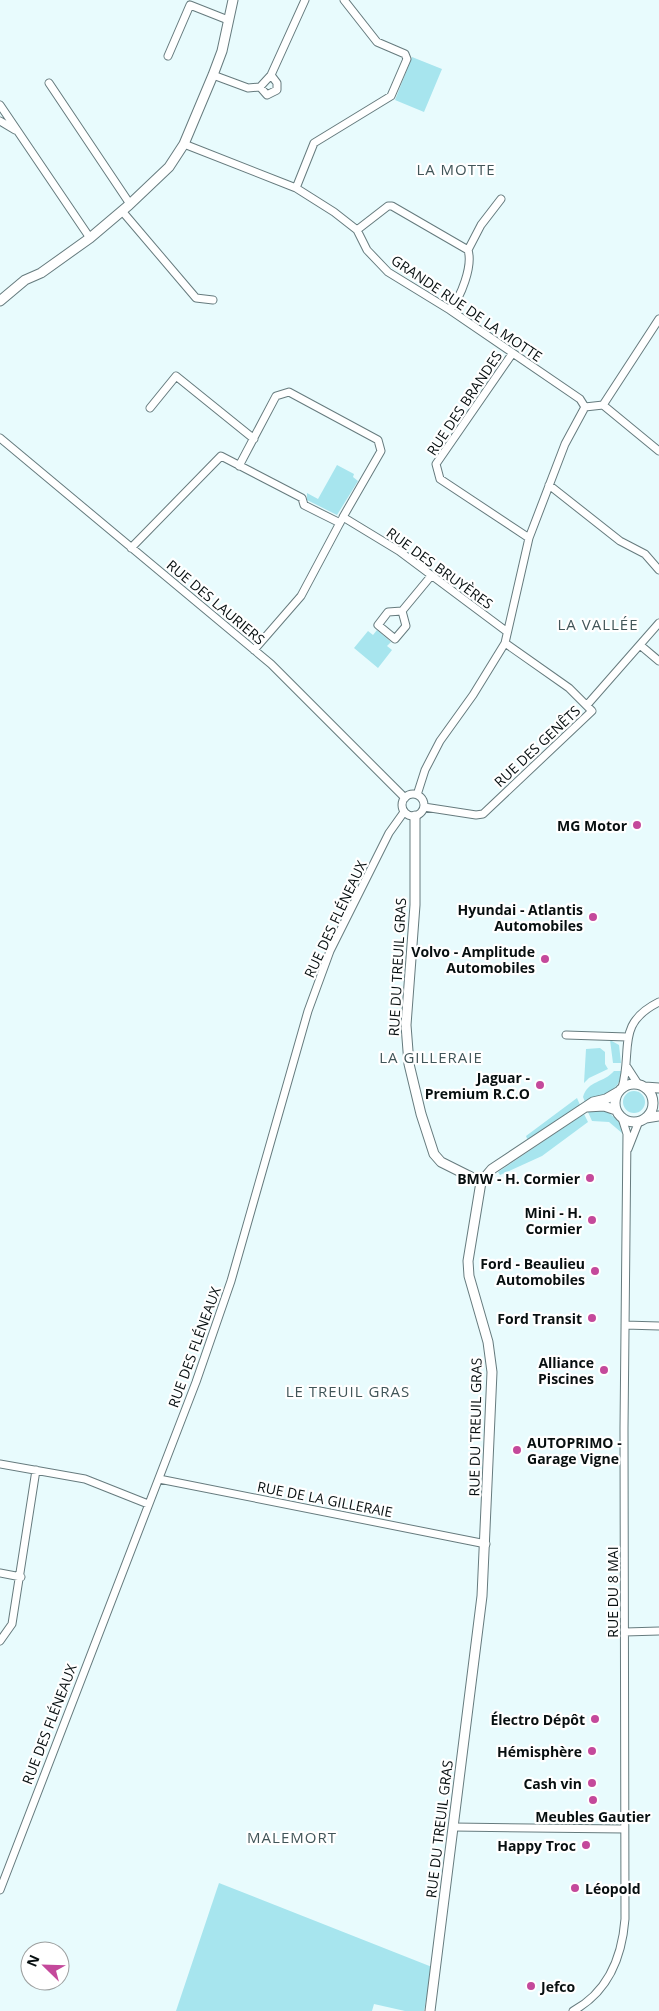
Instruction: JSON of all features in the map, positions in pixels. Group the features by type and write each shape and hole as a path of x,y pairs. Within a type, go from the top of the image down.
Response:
{"street":[{"path":"0,301 25,280 41,272 90,238 169,167 184,144 213,76 222,51 233,0"},
{"path":"213,76 248,88 260,87 271,75 305,0"},
{"path":"296,188 314,143 391,96 407,59 405,54 377,42 344,0"},
{"path":"168,56 191,2 228,20"},
{"path":"260,87 267,95 277,90 278,83 271,75"},
{"path":"49,83 130,204"},
{"path":"0,105 90,238"},
{"path":"0,121 18,131"},
{"name":"GRANDE RUE DE LA MOTTE","path":"184,144 296,188 334,212 357,230 367,250 388,272 450,310 580,399 585,407"},
{"path":"450,310 458,298 469,266 468,250 481,225 501,199"},
{"path":"357,230 388,206 392,206 468,250"},
{"path":"122,211 196,298 213,300"},
{"path":"603,405 659,319"},
{"name":"RUE DES BRANDES","path":"512,354 436,464 440,479 529,538"},
{"path":"150,408 176,376 254,439"},
{"path":"239,466 276,396 288,392 378,440 381,451 341,520 301,596 254,650"},
{"path":"417,795 425,770 440,741 473,695 504,643 529,538 565,444 585,407 603,405 659,451"},
{"name":"RUE DES LAURIERS","path":"0,438 254,650 405,798"},
{"name":"RUE DES BRUYÈRES","path":"131,548 221,456 302,498 304,505 341,520 399,551 506,631"},
{"path":"549,485 620,541 645,554 659,570"},
{"path":"402,611 430,576"},
{"path":"587,705 659,623"},
{"name":"RUE DES GENÊTS","path":"424,807 476,815 486,812 592,712 569,688 504,643"},
{"path":"640,645 659,661"},
{"path":"411,794 417,795 422,798 424,807 420,814 415,816 404,812 402,806 405,798 411,794"},
{"name":"RUE DES FLÉNEAUX","path":"1,1885 159,1479 231,1281 308,1011 330,951 389,833 399,816 404,812"},
{"name":"RUE DU TREUIL GRAS","path":"415,816 415,905 406,1025 410,1064 421,1114 434,1154 441,1162 481,1182 468,1260 469,1276 488,1342 492,1372 486,1544 480,1615 430,2011"},
{"path":"619,1114 615,1101 620,1090 626,1065 627,1037 639,1014 659,1002"},
{"path":"566,1035 627,1037"},
{"path":"626,1065 653,1101 652,1110 642,1119 626,1154"},
{"path":"481,1182 492,1169 584,1108 620,1090 641,1086 659,1088"},
{"path":"584,1108 604,1106 630,1122 659,1116"},
{"name":"RUE DU 8 MAI","path":"573,2011 598,1992 610,1975 620,1955 625,1919 627,1134 619,1114"},
{"path":"626,1325 659,1326"},
{"path":"0,1464 85,1479 148,1504"},
{"path":"0,1641 12,1624 21,1577 36,1470"},
{"name":"RUE DE LA GILLERAIE","path":"159,1479 486,1544"},
{"path":"0,1573 21,1577"},
{"path":"625,1632 659,1631"},
{"path":"453,1827 624,1829"}],"shaded area":[{"path":"412,57 442,69 424,112 395,100"},
{"path":"337,465 354,474 353,477 358,481 337,515 307,500 307,493 318,499"},
{"path":"377,630 391,642 387,646 392,650 378,668 354,648 368,631 373,635"},
{"path":"610,1040 619,1045 621,1063 613,1063"},
{"path":"600,1048 605,1052 605,1064 608,1069 589,1078 584,1083 586,1049"},
{"path":"614,1071 622,1071 618,1084 609,1092 585,1102 583,1097 585,1091 592,1084 606,1078"},
{"path":"634,1091 642,1094 645,1102 642,1110 634,1113 626,1110 623,1102 626,1094"},
{"path":"577,1098 580,1105 528,1141 526,1136"},
{"path":"606,1110 620,1123 622,1133 609,1122 592,1121 588,1112"},
{"path":"584,1114 588,1122 542,1156 500,1175 498,1172"},
{"path":"219,1883 432,1967 424,2011 405,2011 374,2004 372,2011 176,2011"}],"place":[{"name":"MG Motor","path":"637,825"},
{"name":"Hyundai - Atlantis Automobiles","path":"593,917"},
{"name":"Volvo - Amplitude Automobiles","path":"545,959"},
{"name":"Jaguar - Premium R.C.O","path":"540,1085"},
{"name":"BMW - H. Cormier","path":"590,1178"},
{"name":"Mini - H. Cormier","path":"592,1220"},
{"name":"Ford - Beaulieu Automobiles","path":"595,1271"},
{"name":"Ford Transit","path":"592,1318"},
{"name":"Alliance Piscines","path":"604,1370"},
{"name":"AUTOPRIMO - Garage Vigne","path":"517,1450"},
{"name":"Électro Dépôt","path":"595,1719"},
{"name":"Hémisphère","path":"592,1751"},
{"name":"Cash vin","path":"592,1783"},
{"name":"Meubles Gautier","path":"593,1800"},
{"name":"Happy Troc","path":"586,1845"},
{"name":"Léopold","path":"575,1888"},
{"name":"Jefco","path":"531,1986"}],"district":[{"name":"LA MOTTE","path":"456,169"},
{"name":"LA VALLÉE","path":"598,624"},
{"name":"LA GILLERAIE","path":"431,1057"},
{"name":"LE TREUIL GRAS","path":"348,1391"},
{"name":"MALEMORT","path":"292,1837"}]}
